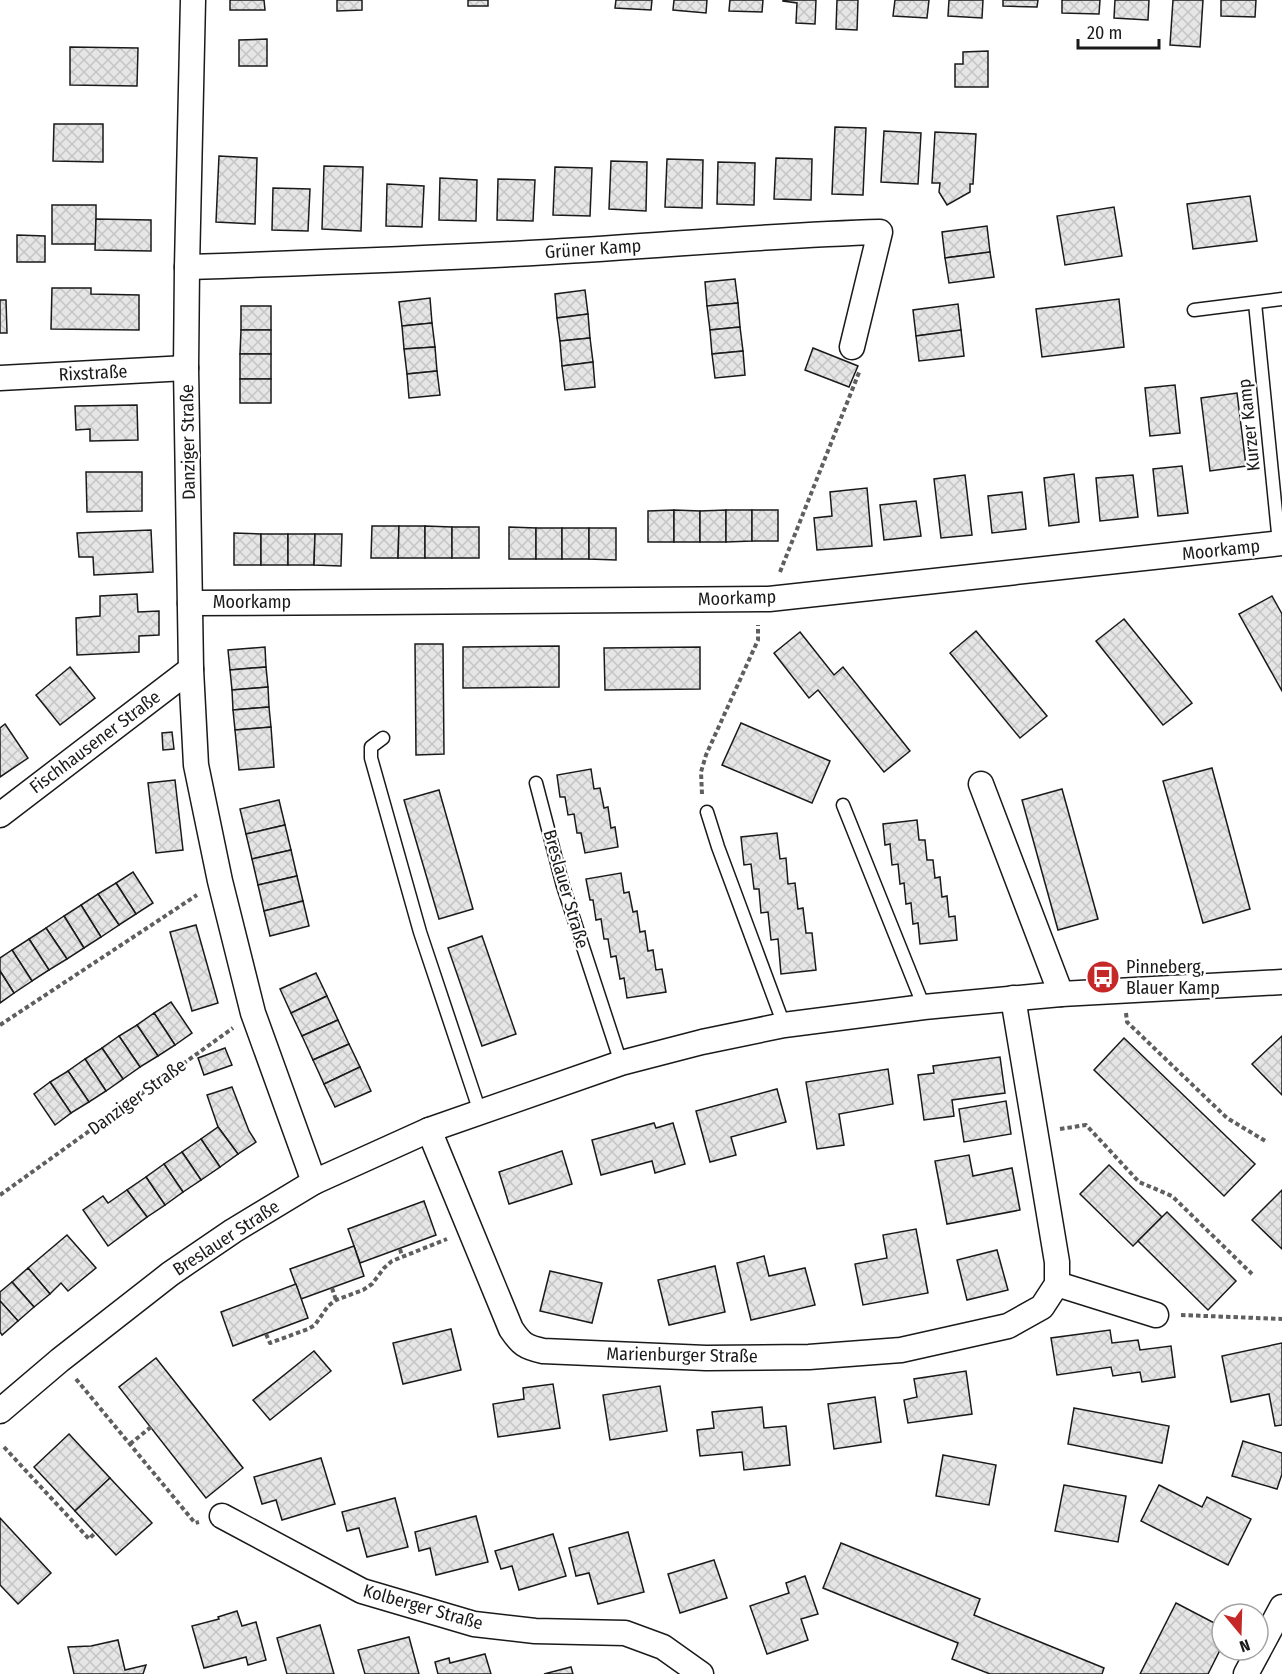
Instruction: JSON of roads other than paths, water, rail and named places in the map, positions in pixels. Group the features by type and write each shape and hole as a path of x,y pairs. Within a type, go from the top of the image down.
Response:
{"street":[{"name":"Danziger Straße","path":"193,0 186,368 191,669 196,765 220,881 253,1013 314,1182"},
{"name":"Grüner Kamp","path":"187,267 399,260 813,234 880,232 852,348"},
{"name":"Rixstraße","path":"0,378 186,368"},
{"name":"Moorkamp","path":"190,603 764,599 1280,543"},
{"name":"Fischhausener Straße","path":"0,815 191,669"},
{"path":"981,784 1061,994"},
{"name":"Breslauer Straße","path":"0,1411 60,1360 170,1274 233,1231 314,1182 429,1130 621,1063 702,1042 783,1025 924,1006 1061,994 1282,982"},
{"path":"1013,998 1057,1262 1057,1284 1156,1315"},
{"name":"Marienburger Straße","path":"429,1130 511,1329 519,1341 529,1348 543,1351 718,1358 809,1357 901,1350 1008,1326 1042,1307 1057,1284"},
{"name":"Kolberger Straße","path":"222,1516 362,1591 474,1624 535,1631 625,1633 663,1647 701,1674"},
{"path":"1246,1674 1282,1607"}],"lane":[{"path":"1194,310 1282,299"},
{"name":"Kurzer Kamp","path":"1255,303 1280,543"},
{"path":"383,738 370,747 371,758 420,932 480,1112"},
{"name":"Breslauer Straße","path":"536,783 563,886 621,1063"},
{"path":"843,805 924,1006"},
{"path":"707,812 783,1025"}],"place":[{"name":"Pinneberg, Blauer Kamp","path":"1103,977"}]}
